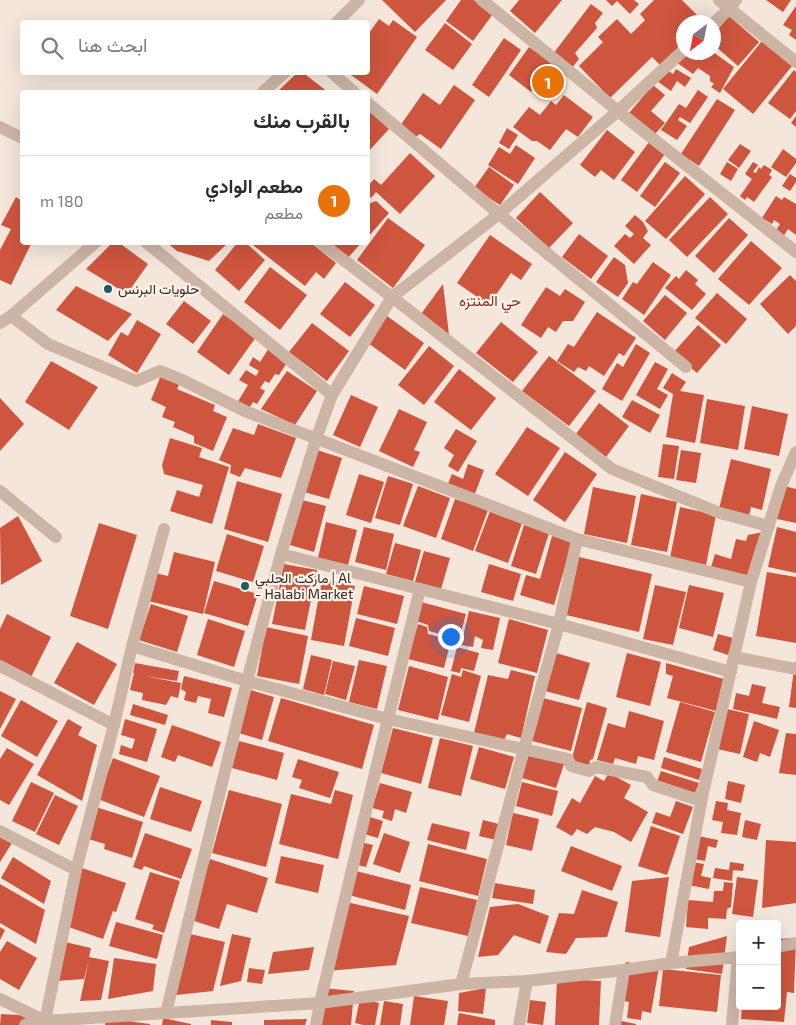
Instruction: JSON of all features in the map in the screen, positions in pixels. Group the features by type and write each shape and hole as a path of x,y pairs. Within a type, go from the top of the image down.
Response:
{"street":[{"path":"339,20 359,0"},
{"path":"482,0 796,252"},
{"path":"719,0 732,4 796,62"},
{"path":"721,16 732,4"},
{"path":"166,1013 246,681 281,554 316,439 332,395 392,297 499,214 618,111 676,57"},
{"path":"265,90 282,75"},
{"path":"334,75 352,90"},
{"path":"370,106 686,367"},
{"path":"0,127 20,137"},
{"path":"0,323 11,316 93,245"},
{"path":"150,245 332,395"},
{"path":"324,245 612,468 720,513 769,526"},
{"path":"11,316 48,344 136,381 160,372 180,379 247,412 577,539 751,582"},
{"path":"671,963 703,793 751,582 781,486 796,452"},
{"path":"0,490 56,537"},
{"path":"45,1021 76,870 114,725 132,646 164,529"},
{"path":"461,984 560,624 577,539"},
{"path":"281,554 560,624 731,672"},
{"path":"316,1025 420,589"},
{"path":"132,646 246,681 388,719 568,759 571,766 588,772 596,767 648,777 653,785 695,799 703,793"},
{"path":"734,656 796,669"},
{"path":"0,666 114,725"},
{"path":"0,831 76,870"},
{"path":"781,946 796,943"},
{"path":"24,1025 45,1021 320,1003 461,984 527,981 671,963 736,957"},
{"path":"732,1025 738,965"},
{"path":"615,1025 624,970"},
{"path":"519,1025 527,981"},
{"path":"0,999 45,1021"}],"building":[{"path":"382,0 446,0 415,32"},
{"path":"461,0 474,0 493,14 473,41 446,21"},
{"path":"519,0 562,0 535,33 510,11"},
{"path":"606,0 634,0 639,4 630,14 617,1 612,6"},
{"path":"654,0 682,0 697,15 676,15 676,50 660,65 652,57 610,98 579,66 603,42 598,37 617,19 631,34 645,20 640,14"},
{"path":"766,0 791,0 783,12"},
{"path":"591,4 603,13 595,23 597,28 575,53 579,59 572,68 553,54"},
{"path":"796,6 796,40 789,35 792,30 783,25"},
{"path":"729,16 759,42 738,66 721,51 721,26"},
{"path":"379,19 389,26 393,20 417,37 377,94 351,75 370,75 370,32"},
{"path":"445,23 472,44 453,70 425,50"},
{"path":"504,38 521,50 489,97 472,85"},
{"path":"762,41 792,66 753,114 723,89"},
{"path":"529,47 552,63 531,92 509,75"},
{"path":"721,58 734,67 720,93 711,87 714,84 710,81 710,76 698,68 693,74 676,62 678,60 721,60"},
{"path":"665,69 673,74 676,69 691,78 685,87 677,81 671,91 657,81"},
{"path":"794,70 796,72 796,111 790,119 768,103"},
{"path":"295,75 306,75 325,90 279,90"},
{"path":"454,85 475,100 441,149 420,134 415,137 400,126 423,93 440,105"},
{"path":"653,85 665,95 651,111 665,123 655,134 629,113"},
{"path":"698,90 708,97 690,123 680,117 678,120 687,126 677,140 661,130 679,104 686,108"},
{"path":"564,95 593,117 578,137 566,129 550,150 537,141 532,141 513,127 529,107 540,115 551,101 556,105"},
{"path":"717,99 735,110 699,166 681,154"},
{"path":"370,112 389,129 370,150"},
{"path":"796,116 796,127 791,123"},
{"path":"507,128 518,135 509,149 499,143"},
{"path":"607,130 635,152 614,180 601,170 595,177 580,165"},
{"path":"649,142 665,154 637,192 621,180"},
{"path":"740,144 751,151 739,168 728,160"},
{"path":"516,145 535,158 518,184 488,165 499,147 510,154"},
{"path":"783,149 796,159 796,163 786,177 771,167"},
{"path":"410,153 435,176 400,214 376,192 371,198 370,197 370,184 374,179 381,185"},
{"path":"665,162 680,173 655,207 640,196"},
{"path":"727,162 738,169 731,181 720,174"},
{"path":"753,162 758,165 753,172 756,173 759,167 761,169 764,165 772,170 769,175 772,177 754,202 747,197 745,200 740,196 752,179 745,174"},
{"path":"489,167 514,185 500,205 474,188"},
{"path":"790,174 796,178 796,182 790,191 782,186"},
{"path":"685,176 705,194 666,239 645,221"},
{"path":"540,192 573,223 549,248 516,218"},
{"path":"776,196 782,200 784,197 796,204 796,235 788,229 783,237 775,232 780,224 774,220 772,224 762,218"},
{"path":"16,197 20,200 20,245 31,245 11,285 0,280 0,250 11,229 1,225"},
{"path":"710,197 728,214 687,257 669,240"},
{"path":"376,201 389,213 370,235 370,203"},
{"path":"635,215 643,222 648,231 643,238 651,245 634,264 614,246 625,234 630,238 634,234 625,226"},
{"path":"388,218 425,245 393,288 357,260 370,245"},
{"path":"729,218 748,235 714,273 695,256"},
{"path":"579,234 608,256 591,279 562,257"},
{"path":"490,235 532,264 521,280 511,273 489,305 457,283"},
{"path":"751,241 782,268 749,305 718,279"},
{"path":"110,245 122,245 148,264 127,294 86,269"},
{"path":"170,245 226,245 209,261 177,251"},
{"path":"236,245 248,245 265,260 239,291 215,270"},
{"path":"253,245 314,245 336,263 324,279 316,272 305,286"},
{"path":"332,245 359,245 347,259"},
{"path":"614,257 625,265 628,283 618,297 596,282"},
{"path":"653,262 671,275 644,315 622,299 633,282 637,284"},
{"path":"270,267 307,295 280,330 244,302"},
{"path":"686,270 698,280 695,284 706,294 692,310 665,288 676,276 679,279"},
{"path":"790,275 796,281 796,326 788,334 760,304"},
{"path":"345,282 375,305 350,337 320,314"},
{"path":"443,284 449,335 421,314"},
{"path":"76,286 132,314 108,341 56,310"},
{"path":"546,287 560,296 565,289 585,302 573,321 563,321 556,332 548,327 541,338 521,325"},
{"path":"717,293 747,319 726,344 695,318"},
{"path":"665,295 687,313 665,340 643,321"},
{"path":"184,301 211,321 193,344 166,324"},
{"path":"597,312 636,338 624,356 619,353 604,376 589,366 586,371 578,367 574,372 557,361 568,344 574,347"},
{"path":"223,314 256,337 229,375 197,352"},
{"path":"387,316 424,343 405,370 368,343"},
{"path":"137,320 161,334 137,373 108,355 121,332 128,336"},
{"path":"501,322 538,352 513,382 476,353"},
{"path":"312,323 349,351 327,381 289,352"},
{"path":"698,325 721,345 697,373 673,353"},
{"path":"636,344 650,353 622,401 602,389 617,363 623,367"},
{"path":"429,346 454,366 424,405 398,385"},
{"path":"269,348 288,361 279,375 275,374 269,383 265,381 260,388 265,391 257,404 253,402 248,410 237,403 248,385 239,380 246,370 256,376 259,371 249,365 253,357 260,362"},
{"path":"549,356 596,391 569,426 522,391"},
{"path":"51,361 98,387 69,430 25,402"},
{"path":"655,362 668,369 657,389 668,395 660,409 636,395"},
{"path":"459,369 496,398 471,430 434,402"},
{"path":"287,371 317,391 295,425 261,409"},
{"path":"672,373 686,382 680,391 704,395 695,443 666,437 673,394 663,388"},
{"path":"161,375 180,383 177,389 215,405 213,411 227,417 213,451 194,443 194,436 173,427 175,422 162,417 166,407 151,400"},
{"path":"351,395 378,407 360,447 333,435"},
{"path":"0,398 24,424 0,451"},
{"path":"707,399 745,406 738,450 700,443"},
{"path":"632,400 660,415 650,433 622,417"},
{"path":"599,403 629,426 606,457 576,434"},
{"path":"752,406 788,414 779,456 744,449"},
{"path":"399,409 427,422 414,450 420,452 413,467 379,451"},
{"path":"258,424 296,438 281,478 245,468 240,477 230,473 231,465 219,460 233,428 254,435"},
{"path":"527,427 560,448 528,496 495,474"},
{"path":"456,429 477,441 458,472 448,466 454,455 444,448"},
{"path":"170,438 202,448 199,457 229,467 212,524 170,511 177,490 199,497 203,485 164,474 162,465"},
{"path":"663,444 679,446 674,479 658,477"},
{"path":"317,450 342,458 329,499 304,492"},
{"path":"681,450 701,453 696,483 676,480"},
{"path":"565,452 597,474 565,522 533,500"},
{"path":"731,459 771,469 762,510 751,507 749,516 719,509"},
{"path":"468,464 484,470 474,496 447,486 452,474 463,479"},
{"path":"359,474 384,482 371,523 346,515"},
{"path":"388,476 413,484 400,525 375,518"},
{"path":"237,481 282,494 268,542 224,529"},
{"path":"418,486 450,498 436,538 403,526"},
{"path":"784,486 796,489 796,523 777,519"},
{"path":"593,487 636,496 627,543 584,534"},
{"path":"641,494 677,502 667,552 631,545"},
{"path":"455,499 488,510 473,551 441,539"},
{"path":"302,500 326,506 314,552 290,545"},
{"path":"680,507 716,515 706,565 670,558"},
{"path":"490,511 522,523 508,563 475,551"},
{"path":"18,516 42,561 1,585 0,528"},
{"path":"326,522 357,530 348,565 318,558"},
{"path":"99,523 137,535 108,629 70,616"},
{"path":"524,525 549,533 536,574 511,566"},
{"path":"364,527 394,534 386,570 355,562"},
{"path":"777,527 796,532 796,573 768,567"},
{"path":"763,532 751,578 711,567 715,554 731,559 736,539 746,541 748,535"},
{"path":"227,534 264,546 253,582 216,571"},
{"path":"552,536 572,542 554,605 520,595 526,575 540,579"},
{"path":"395,543 421,550 413,581 386,574"},
{"path":"424,551 450,558 441,589 415,582"},
{"path":"174,552 215,562 203,614 148,601 155,573 168,576"},
{"path":"579,557 652,574 639,632 566,615"},
{"path":"284,564 317,570 305,630 272,624"},
{"path":"489,564 521,574 513,601 481,592"},
{"path":"767,572 796,577 796,643 756,636"},
{"path":"322,579 355,586 344,646 311,640"},
{"path":"214,581 258,594 248,626 204,613"},
{"path":"655,585 686,592 673,645 643,639"},
{"path":"689,585 724,593 713,637 679,628"},
{"path":"364,586 404,596 397,624 357,614"},
{"path":"421,602 466,614 459,639 429,631 428,625 416,621"},
{"path":"151,604 188,616 177,652 139,640"},
{"path":"469,611 500,618 493,650 481,648 483,640 475,636 473,647 461,645"},
{"path":"7,614 51,637 31,677 0,661 0,629"},
{"path":"356,618 395,628 388,656 349,646"},
{"path":"208,619 245,631 234,667 197,655"},
{"path":"509,619 548,630 537,673 498,663"},
{"path":"418,624 427,627 428,634 451,640 444,668 408,659"},
{"path":"266,627 308,636 299,684 257,676"},
{"path":"718,634 733,638 728,655 713,650"},
{"path":"77,642 117,664 94,705 54,683"},
{"path":"457,647 479,653 474,671 461,668 460,673 451,671"},
{"path":"556,653 590,663 579,700 545,691"},
{"path":"627,653 661,662 650,706 616,697"},
{"path":"311,655 332,660 324,695 303,689"},
{"path":"359,660 387,666 377,709 349,702"},
{"path":"333,661 355,666 346,700 325,694"},
{"path":"796,662 796,708 789,707"},
{"path":"135,663 179,671 177,681 144,676 181,683 178,698 171,696 166,705 142,700 143,693 130,690"},
{"path":"666,663 724,679 716,711 667,698 673,676 666,674"},
{"path":"409,666 448,677 438,720 398,710"},
{"path":"463,670 481,676 469,722 441,715 452,674 461,677"},
{"path":"511,670 535,676 521,738 507,734 504,740 474,733 488,675 508,679"},
{"path":"184,676 232,688 224,717 208,713 211,699 198,696 196,703 184,700 186,692 181,689"},
{"path":"752,684 766,687 762,703 780,707 777,719 733,709 736,693 749,696"},
{"path":"251,690 274,697 262,740 239,733"},
{"path":"0,691 16,699 0,729"},
{"path":"281,698 374,725 362,769 268,741"},
{"path":"543,698 582,708 571,751 532,741"},
{"path":"21,700 58,721 37,757 1,736"},
{"path":"587,702 607,708 589,767 571,762"},
{"path":"680,702 715,712 701,762 666,752"},
{"path":"133,704 168,715 165,725 130,715"},
{"path":"727,709 749,714 740,754 717,749"},
{"path":"629,711 664,721 654,760 638,756 636,764 615,758 613,764 597,760 608,723 625,728"},
{"path":"68,719 82,727 78,735 97,745 82,801 37,775"},
{"path":"125,719 157,729 147,762 119,754 121,745 132,749 135,739 121,735"},
{"path":"754,721 779,730 770,757 760,753 757,762 743,757"},
{"path":"172,725 221,742 212,767 178,755 175,762 161,757"},
{"path":"393,728 433,738 421,784 381,773"},
{"path":"786,733 796,734 796,775 779,773"},
{"path":"440,738 473,746 461,796 428,788"},
{"path":"239,741 284,753 277,780 232,768"},
{"path":"479,747 514,757 505,789 470,779"},
{"path":"7,748 34,764 9,805 0,800 0,759"},
{"path":"529,754 564,764 556,788 522,778"},
{"path":"664,757 702,769 699,780 661,768"},
{"path":"113,758 160,776 144,817 98,799"},
{"path":"298,759 339,772 330,798 299,788 302,780 292,777"},
{"path":"661,771 699,783 695,794 657,782"},
{"path":"609,773 631,785 624,798 648,812 631,842 614,832 595,827 587,834 577,829 572,836 556,827 572,798 580,803 595,776 604,781"},
{"path":"728,781 745,785 741,803 725,799"},
{"path":"31,782 54,793 35,832 12,821"},
{"path":"522,782 558,791 552,816 516,806"},
{"path":"380,783 412,792 406,813 395,809 392,821 382,818 384,811 372,808"},
{"path":"160,787 202,801 191,832 150,819"},
{"path":"229,790 282,804 266,867 212,853"},
{"path":"335,790 353,795 338,859 279,844 291,794 331,804"},
{"path":"55,795 78,806 59,845 36,834"},
{"path":"676,801 693,807 683,834 652,823 656,812 670,817"},
{"path":"716,801 728,803 727,810 741,813 737,835 721,833 723,822 712,820"},
{"path":"96,807 143,822 132,858 104,849 105,844 85,838"},
{"path":"513,813 539,819 532,851 506,845"},
{"path":"370,817 383,821 378,838 364,834"},
{"path":"483,820 499,824 496,840 479,836"},
{"path":"745,820 761,824 757,840 742,837"},
{"path":"432,823 470,832 466,850 427,840"},
{"path":"651,826 680,836 667,875 638,866"},
{"path":"145,833 192,849 181,879 144,866 142,870 133,867"},
{"path":"384,833 410,842 400,873 373,864"},
{"path":"0,836 12,843 0,862"},
{"path":"698,836 718,840 716,848 708,846 705,861 694,859"},
{"path":"766,840 796,842 796,903 762,908"},
{"path":"360,842 373,845 366,867 354,864"},
{"path":"428,844 487,859 478,896 419,881"},
{"path":"571,846 622,866 612,891 561,871"},
{"path":"281,856 324,865 318,893 275,883"},
{"path":"13,857 51,881 44,904 1,878"},
{"path":"210,859 268,878 257,913 227,904 219,929 191,920"},
{"path":"692,862 704,864 701,876 711,878 709,889 688,885"},
{"path":"730,862 744,864 743,871 733,870 732,881 713,878 715,868 729,870"},
{"path":"82,868 126,883 116,912 113,911 103,939 63,925"},
{"path":"356,871 411,885 405,910 349,895"},
{"path":"150,872 180,881 164,933 152,929 154,925 135,919"},
{"path":"669,877 660,937 625,932 632,881"},
{"path":"737,877 758,880 753,917 732,914"},
{"path":"724,882 733,883 731,907 727,909 726,919 708,918 708,929 686,927 688,900 713,902 714,891 723,891"},
{"path":"495,883 535,890 533,904 492,898"},
{"path":"0,884 45,910 36,944 0,923"},
{"path":"420,887 477,900 468,936 411,923"},
{"path":"582,890 618,902 607,937 576,938 566,954 546,952 559,913 574,914"},
{"path":"346,902 409,916 396,965 327,971"},
{"path":"518,904 549,916 540,944 514,935 498,955 478,957 490,907"},
{"path":"116,922 163,935 157,959 109,946"},
{"path":"0,927 5,930 0,940"},
{"path":"190,934 225,942 213,991 176,995"},
{"path":"232,934 251,938 241,981 220,986"},
{"path":"727,936 722,974 686,969 689,947"},
{"path":"796,938 794,993 787,992 784,1022 741,1019 742,1010 781,1010 781,939"},
{"path":"7,941 37,958 19,990 0,979 0,952"},
{"path":"65,942 91,948 89,957 109,961 101,1000 80,1001 89,960 84,979 56,981"},
{"path":"314,947 309,970 268,974 273,952"},
{"path":"114,958 156,964 153,991 108,999"},
{"path":"626,962 659,967 651,1013 642,1011 641,1020 627,1018 629,1002 620,1000"},
{"path":"249,968 265,970 262,984 247,982"},
{"path":"663,969 721,975 717,1012 659,1006"},
{"path":"557,979 601,981 599,1025 555,1025"},
{"path":"323,988 354,991 351,1025 319,1025"},
{"path":"486,988 483,1014 458,1011 459,993"},
{"path":"414,996 448,1001 444,1025 410,1025"},
{"path":"360,999 379,1003 375,1025 355,1023"},
{"path":"530,1000 546,1002 543,1025 527,1023"},
{"path":"384,1001 403,1004 400,1025 380,1025"},
{"path":"459,1013 495,1020 495,1025 457,1025"},
{"path":"1,1014 51,1017 51,1025 0,1025"},
{"path":"106,1018 150,1024 150,1025 105,1025"},
{"path":"163,1018 191,1024 191,1025 162,1025"},
{"path":"307,1019 305,1025 264,1025 264,1020"},
{"path":"211,1020 232,1022 232,1025 211,1025"},
{"path":"617,1020 636,1024 636,1025 616,1025"}],"place":[{"name":"مطعم الوادي","path":"548,82"},
{"name":"حلويات البرنس","path":"108,289"},
{"name":"ماركت الحلبي | Al - Halabi Market","path":"245,586"}],"district":[{"name":"حي المنتزه","path":"490,301"}]}
